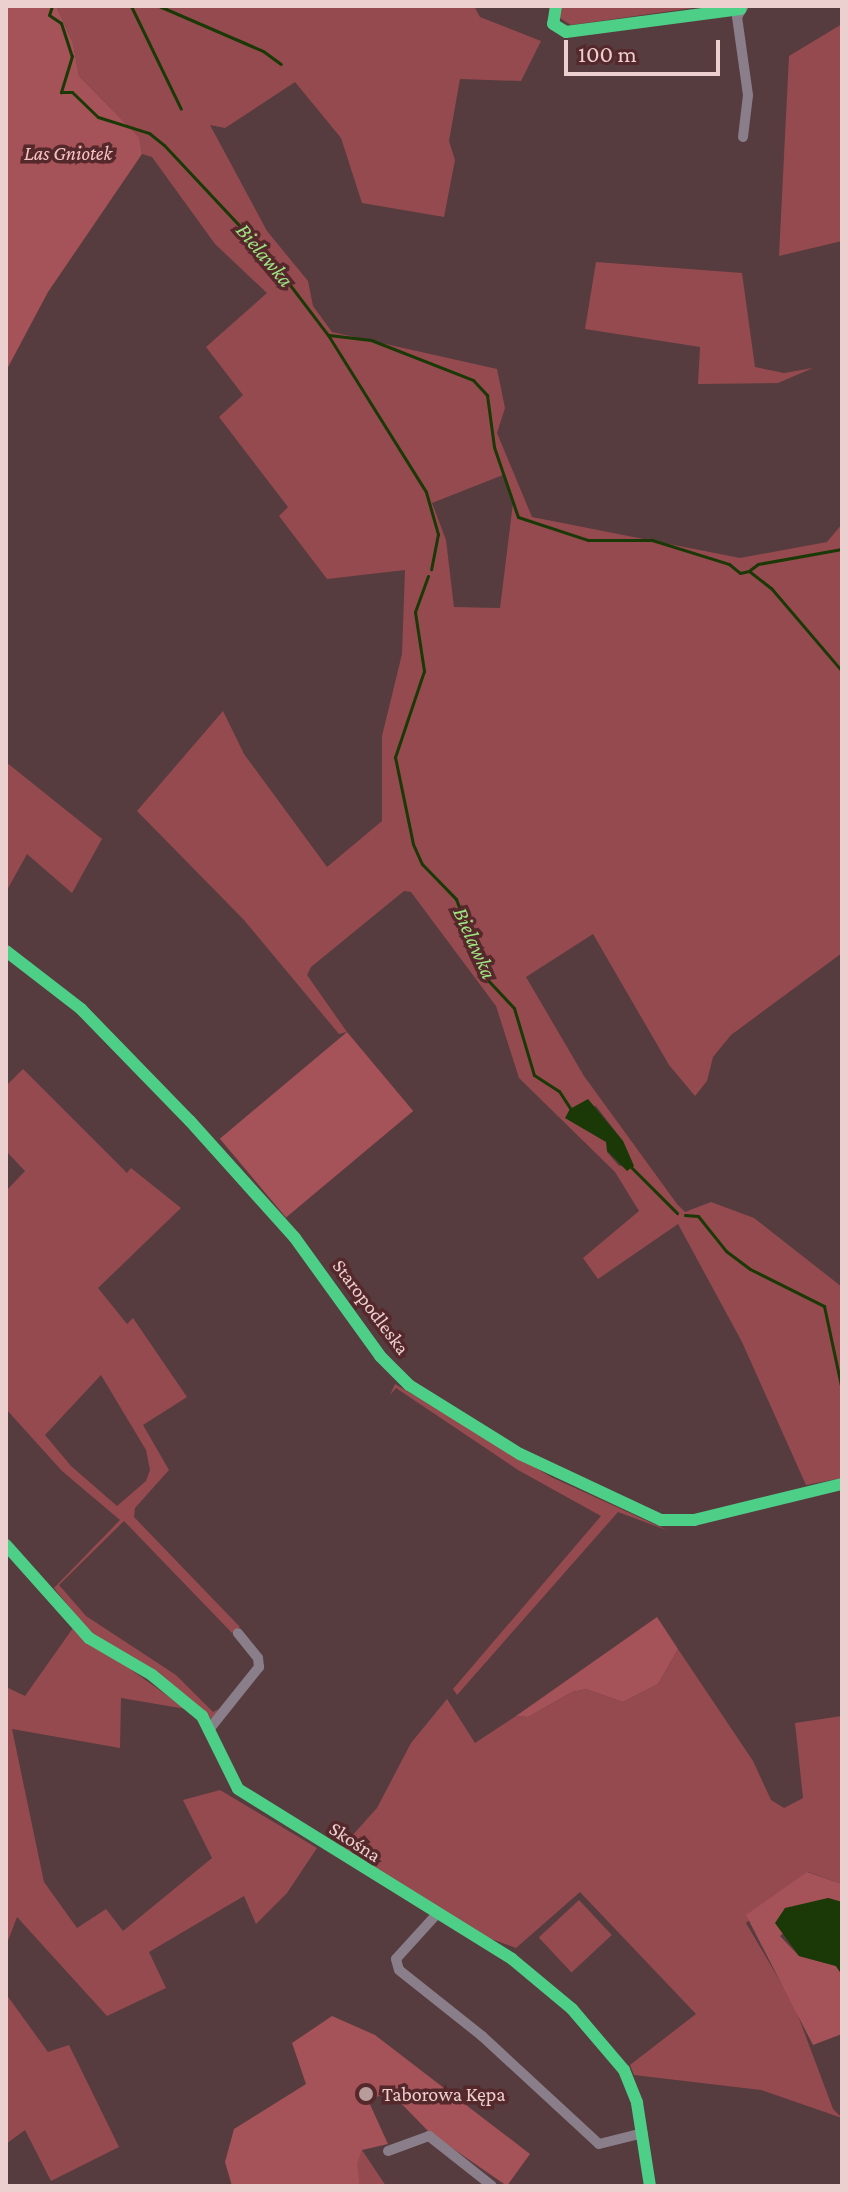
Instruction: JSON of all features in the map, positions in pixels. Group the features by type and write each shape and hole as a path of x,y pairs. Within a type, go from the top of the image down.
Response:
{"street":[{"path":"556,6 553,24 566,32 742,8 748,95 743,137"},
{"name":"Staropodleska","path":"6,951 81,1009 190,1121 295,1238 380,1356 409,1385 520,1454 661,1520 694,1520 842,1484"},
{"name":"Skośna","path":"6,1545 89,1638 186,1699 211,1727 238,1789 435,1916 512,1959 602,2039 624,2070 643,2133 650,2186"},
{"path":"211,1727 259,1667 258,1658 238,1633"},
{"path":"435,1916 396,1959 399,1970 482,2036 599,2144 643,2133"},
{"path":"388,2151 429,2136 492,2186"}],"shaded area":[{"path":"56,6 474,6 480,17 541,41 521,81 460,79 449,141 455,160 444,217 362,203 341,138 295,82 225,128 210,125 267,231 308,281 313,306 332,332 497,369 505,408 497,433 532,517 740,558 827,542 842,524 842,953 731,1035 713,1057 707,1081 695,1096 669,1065 593,934 526,977 584,1076 685,1212 711,1202 754,1218 842,1287 842,1478 806,1485 742,1342 678,1224 598,1279 583,1258 639,1211 615,1172 519,1078 496,1006 411,892 404,891 311,967 307,975 347,1032 339,1034 244,920 137,811 223,711 244,754 327,867 382,821 382,736 402,654 405,570 327,579 279,516 288,507 219,417 243,395 206,347 267,293 215,244 152,157 142,154 139,137 79,76 73,43","holes":["503,475 513,503 500,608 454,607 446,540 432,503","596,1106 623,1141 634,1166 619,1166 607,1152 607,1142 566,1118 570,1109"]},
{"path":"559,6 707,6 571,25 560,18"},
{"path":"842,24 842,241 779,256 789,56"},
{"path":"596,262 742,273 755,367 784,373 813,368 778,383 698,384 700,347 585,329"},
{"path":"6,762 102,839 72,893 27,854 6,892"},
{"path":"23,1069 127,1173 131,1168 181,1208 98,1288 127,1324 133,1318 187,1397 143,1425 169,1470 135,1508 134,1517 240,1627 232,1633 124,1521 59,1585 86,1616 176,1675 213,1712 219,1709 211,1719 153,1669 91,1634 54,1588 120,1520 62,1471 6,1409 6,1191 25,1171 6,1151 6,1086","holes":["101,1375 146,1450 150,1470 146,1481 117,1506 71,1466 45,1435"]},
{"path":"588,1099 623,1141 634,1166 627,1171 607,1151 606,1142 565,1118 570,1109"},
{"path":"395,1384 551,1477 669,1531 618,1512 457,1695 453,1689 601,1516 518,1470 396,1388 390,1395"},
{"path":"73,1628 186,1709 121,1698 120,1748 12,1729 44,1882 77,1928 106,1909 123,1931 212,1858 183,1800 220,1790 317,1848 287,1893 256,1924 244,1896 149,1952 166,1988 107,2016 17,1917 6,1946 6,1687 25,1696"},
{"path":"678,1649 753,1761 771,1800 784,1808 803,1798 795,1723 842,1716 842,1884 808,1872 746,1923 794,2005 833,2109 842,2118 761,2090 634,2075 630,2065 696,2014 580,1892 516,1948 486,1937 341,1848 377,1808 411,1743 447,1699 475,1743 516,1716 528,1717 572,1692 586,1689 623,1702 658,1684"},
{"path":"828,1898 842,1902 842,1975 836,1966 799,1956 775,1923 785,1908"},
{"path":"579,1900 612,1935 572,1973 539,1938"},
{"path":"6,1994 48,2052 69,2045 119,2147 51,2181 25,2130 6,2144"},
{"path":"362,2150 386,2186 360,2186 356,2164"}],"green space":[{"name":"Las Gniotek","path":"6,6 56,6 73,43 79,76 139,137 142,154 48,292 6,371"},
{"path":"347,1032 413,1111 286,1218 220,1139"},
{"path":"657,1617 678,1649 658,1684 623,1702 586,1689 572,1692 528,1717 516,1716"},
{"path":"807,1872 842,1884 842,1902 828,1898 780,1936 799,1956 836,1966 842,1975 842,2034 813,2045 746,1915"},
{"path":"332,2016 375,2035 530,2154 507,2186 429,2132 390,2092 368,2100 388,2144 362,2150 357,2164 360,2186 232,2186 225,2162 234,2129 306,2084 292,2043"}],"waterway":[{"name":"Bielawka","path":"52,6 49,15 61,23 72,56 61,92 72,92 98,117 149,133 164,145 268,256 328,335 426,492 438,534 431,569"},
{"path":"131,6 181,109"},
{"path":"159,6 263,51 281,64"},
{"path":"329,335 371,340 473,380 487,395 494,447 518,517 588,540 652,540 729,564 740,573 749,571 771,588 842,671"},
{"path":"750,570 758,564 842,549"},
{"name":"Bielawka","path":"428,576 415,612 424,671 395,757 413,844 422,864 456,899 485,977 514,1008 534,1075 559,1091 572,1111"},
{"name":"Bielawka","path":"629,1165 677,1213"},
{"name":"Bielawka","path":"685,1215 698,1216 726,1251 750,1269 824,1306 842,1390"}],"cycle path":[{"path":"556,6 553,24 566,32 740,9"},
{"path":"6,951 81,1009 190,1121 295,1238 380,1356 409,1385 520,1454 661,1520 694,1520 842,1484"},
{"path":"6,1545 89,1638 152,1675 202,1716 238,1789 512,1959 572,2009 624,2070 637,2103 650,2186"}],"place":[{"name":"Taborowa Kępa","path":"366,2094"}]}
